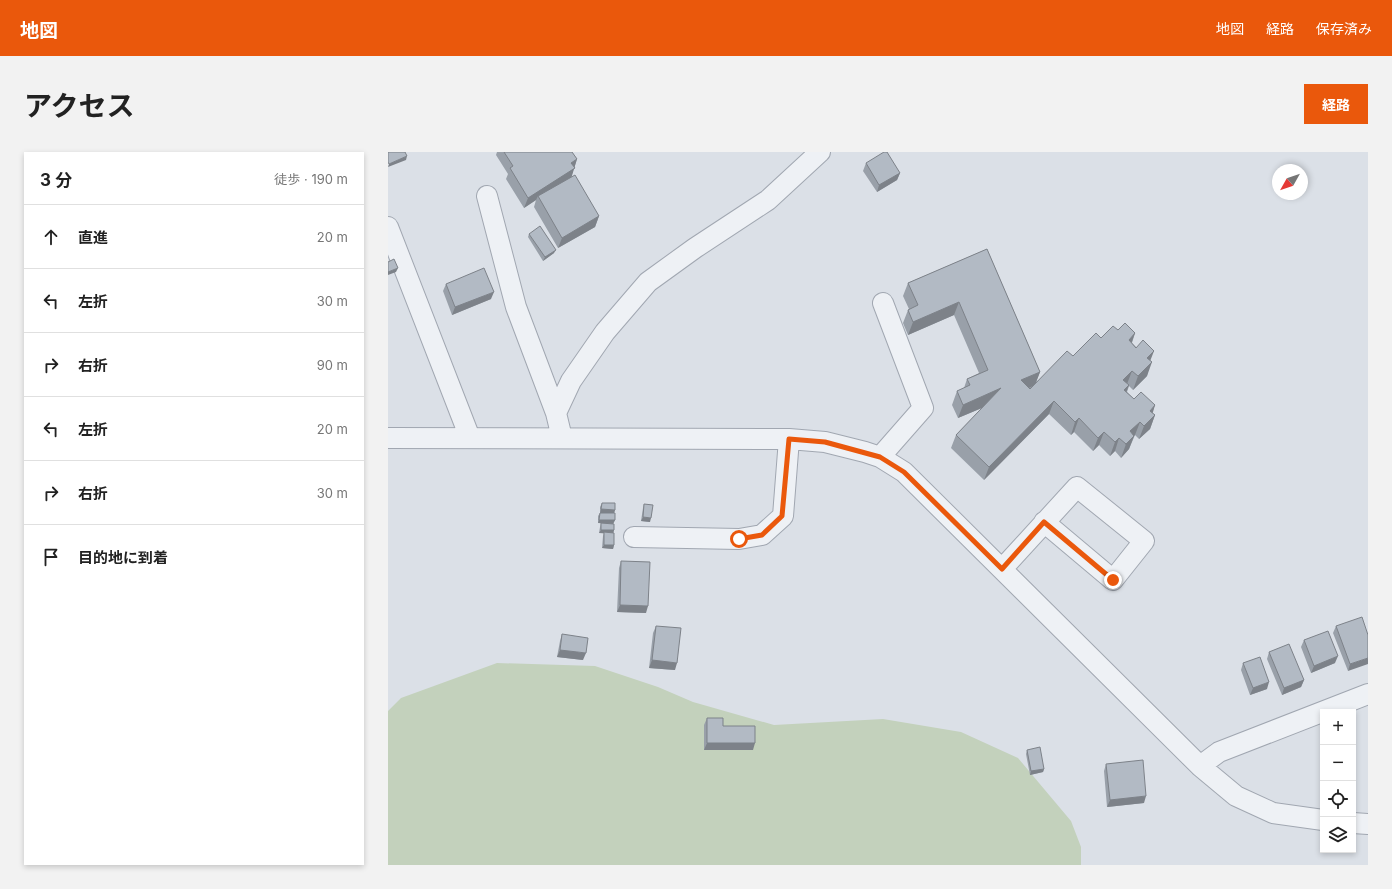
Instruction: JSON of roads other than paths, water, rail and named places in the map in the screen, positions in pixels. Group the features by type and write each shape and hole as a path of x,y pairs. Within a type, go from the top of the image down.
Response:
{"street":[{"path":"556,413 571,381 601,338 648,282 768,200 820,152"},
{"path":"487,196 516,307 556,413 562,438"},
{"path":"388,227 470,438"},
{"path":"880,457 923,408 883,303"},
{"path":"388,438 789,439 825,442 880,457 904,472 1200,766 1236,796 1273,813 1320,820"},
{"path":"634,537 739,539 762,535 782,516 789,439"},
{"path":"1002,569 1044,522 1077,487 1144,541 1113,580 1044,522"},
{"path":"1200,766 1219,752 1368,694"},
{"path":"1356,823 1368,824"}]}
